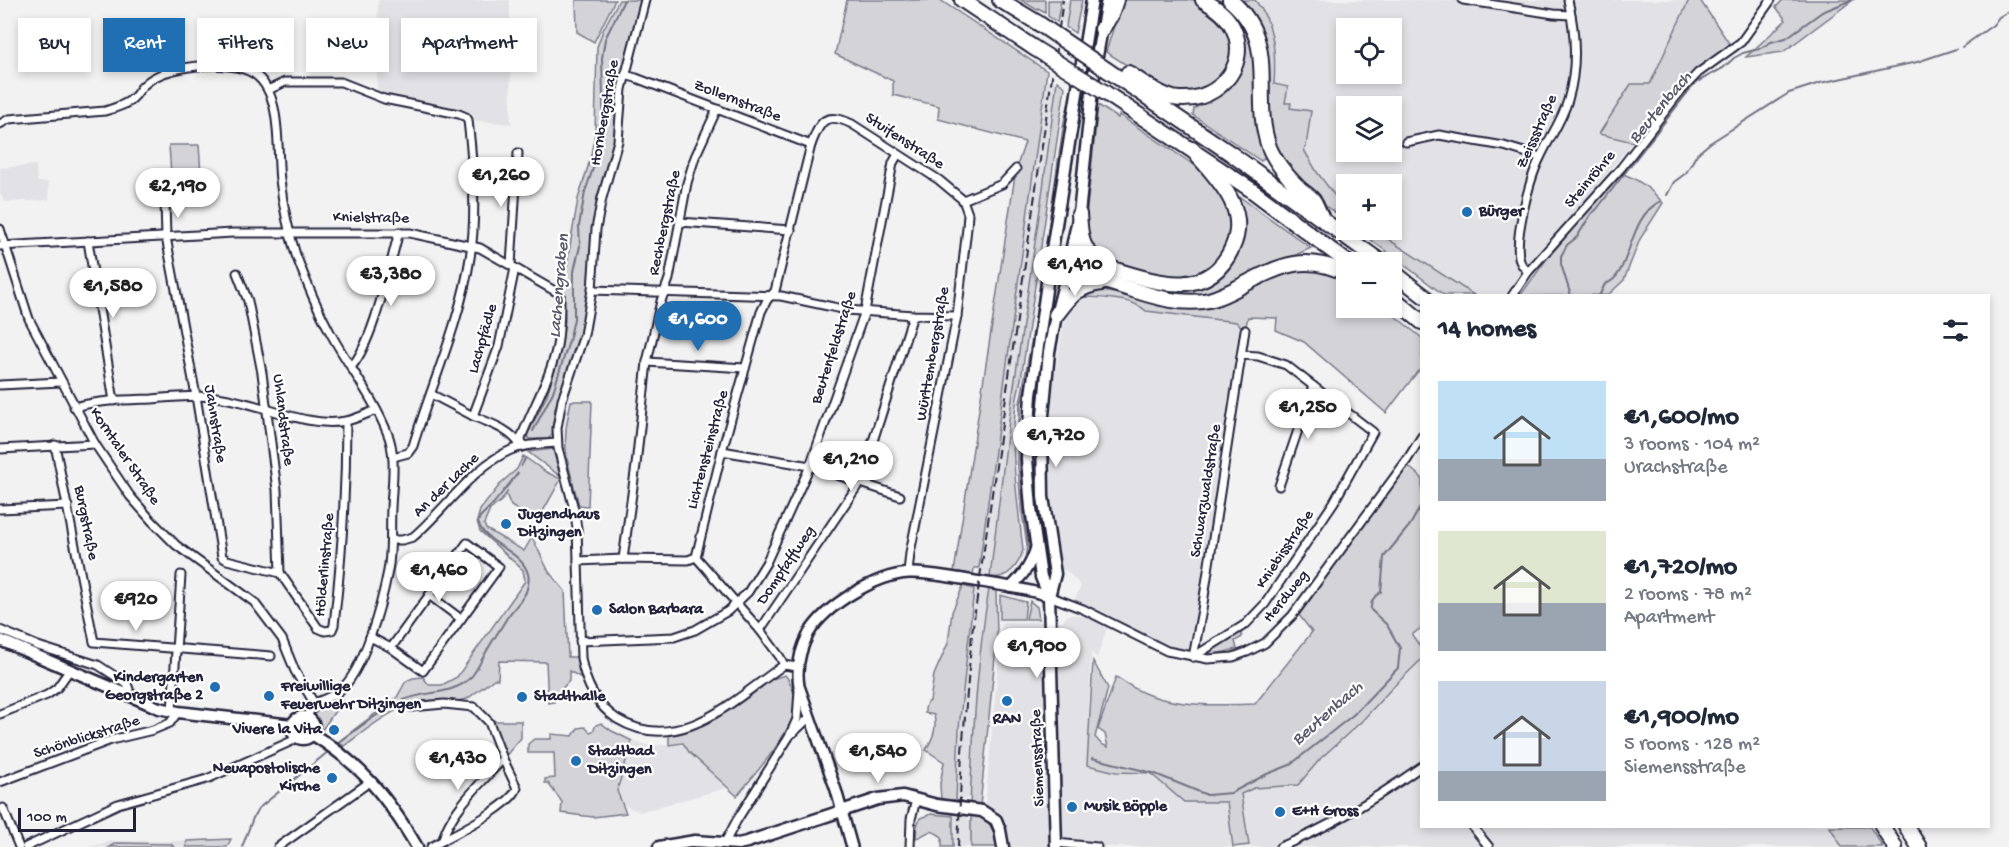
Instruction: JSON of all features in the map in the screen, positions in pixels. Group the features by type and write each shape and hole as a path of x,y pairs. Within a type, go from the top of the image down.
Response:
{"highway":[{"path":"962,0 1192,149 1336,254"},
{"path":"1000,0 1038,20 1108,65 1368,252"},
{"path":"1102,28 1111,15 1116,0"},
{"path":"1108,65 1167,96 1193,99 1209,94 1223,84 1230,75 1235,64 1238,46 1233,27 1226,17 1203,0"},
{"path":"1230,0 1245,15 1260,50 1263,118 1270,149 1286,174 1313,201 1322,218"},
{"path":"1050,261 1111,276 1181,285 1192,284 1211,276 1233,247 1237,222 1232,200 1192,149"},
{"path":"1078,213 1084,246 1111,276 1167,299 1194,302 1208,300 1226,294 1272,269 1285,265 1314,263 1336,269"},
{"path":"1056,315 1078,289 1111,276"},
{"path":"1402,279 1421,294"},
{"path":"1402,305 1420,320"},
{"path":"1883,828 1894,847"},
{"path":"1907,828 1919,847"}],"main road":[{"path":"1049,596 1041,577 1028,476 1029,415 1050,261 1092,0"},
{"path":"1049,596 1055,574 1043,496 1042,426 1049,352 1078,213 1089,102 1107,0"},
{"path":"1029,415 1034,414 1042,426"},
{"name":"Siemensstraße","path":"1049,596 1056,845"},
{"path":"0,640 129,696 175,712 294,731 306,738 312,734 314,726 307,717 297,718 294,731"},
{"path":"312,734 341,752 371,781 399,817 417,847"},
{"path":"659,847 695,841 724,845 738,844 891,796 903,796 938,805 982,810 992,816 1000,830 1003,847"}],"street":[{"name":"Hornbergstraße","path":"645,0 622,89 618,141 596,229 592,290 584,335 559,413 557,443 574,509 583,670 590,689 601,705 623,722 636,728 654,730 680,729 705,719 723,709 784,665"},
{"path":"1463,0 1571,15"},
{"name":"Zeissstraße","path":"1528,272 1520,263 1518,249 1526,198 1540,157 1561,120 1572,82 1575,40 1568,0"},
{"name":"Steinröhre","path":"1528,272 1620,168 1679,93 1698,73 1741,42 1772,0"},
{"path":"0,124 9,119 116,108 134,97 144,84 155,76 192,66 238,67 252,72 268,90 275,110 279,178 289,231 304,276 315,303 376,410 393,447 388,570 370,637 361,660 345,685 339,691 314,703 307,717"},
{"name":"Zollernstraße","path":"626,75 811,145"},
{"path":"268,90 285,82 341,82 384,99 464,115 469,124 473,226 465,286 457,318 413,446 408,453 393,458"},
{"name":"Rechbergstraße","path":"622,559 636,465 647,362 669,279 687,183 695,157 717,109"},
{"name":"Stuifenstraße","path":"811,145 818,128 826,119 836,118 852,124 939,180 963,200"},
{"path":"1406,142 1439,135 1504,146 1540,157"},
{"name":"Lichtensteinstraße","path":"696,557 722,451 761,312 776,291 811,145"},
{"name":"Lachpfädle","path":"473,416 499,346 513,267 518,153"},
{"name":"Beutenfeldstraße","path":"580,641 674,637 705,626 737,604 748,592 766,563 810,466 865,311 893,163 898,154"},
{"path":"963,200 1002,184 1016,169"},
{"name":"Württembergstraße","path":"908,573 909,553 957,316 968,228 968,214 963,200"},
{"path":"165,201 166,237"},
{"path":"680,222 791,230"},
{"name":"Korntaler Straße","path":"0,229 3,246 29,319 74,407 130,496 176,545 254,602 282,639 295,670 314,703"},
{"name":"Knielstraße","path":"3,246 289,231 399,232 472,245 560,294 559,332 554,357 543,389 521,438 522,447"},
{"path":"352,366 360,356 376,313 399,232"},
{"name":"Jahnstraße","path":"166,237 196,396 222,556 227,560 280,573"},
{"path":"88,241 114,401"},
{"path":"1513,294 1528,272"},
{"name":"Uhlandstraße","path":"237,273 248,301 262,373 277,490 280,573"},
{"path":"592,290 771,296 847,310 957,316"},
{"name":"Dompfaffweg","path":"760,630 860,482 913,315"},
{"name":"Schwarzwaldstraße","path":"1193,657 1245,330"},
{"path":"1242,355 1258,356 1286,365 1313,386 1279,486"},
{"path":"647,362 745,368"},
{"path":"0,385 62,382"},
{"name":"Kniebisstraße","path":"1193,657 1246,624 1265,604 1334,502 1373,432 1313,386"},
{"path":"431,394 505,430 516,438 522,447"},
{"path":"74,407 114,401 196,396 234,400 311,421 346,421 376,410"},
{"name":"Hölderlinstraße","path":"280,573 318,628 325,631 332,630 342,550 346,491 346,421"},
{"name":"Herdweg","path":"1049,596 1083,609 1167,651 1193,657 1208,659 1233,657 1265,644 1292,616 1420,439"},
{"name":"An der Lache","path":"391,540 413,537 493,460 522,447 557,443"},
{"path":"0,449 96,444"},
{"name":"Burgstraße","path":"55,445 94,642 176,648"},
{"path":"722,451 810,466 900,496"},
{"path":"0,509 68,506"},
{"path":"370,637 391,648 423,671 499,567 467,543 391,648"},
{"path":"1011,586 1026,572 1037,546"},
{"path":"578,561 688,560 696,557 760,630 784,665 797,667"},
{"path":"724,845 789,737 797,719 799,686 797,667 810,631 828,612 864,587 908,573 1011,586 1049,596"},
{"path":"175,712 181,574"},
{"path":"429,595 462,620"},
{"path":"0,630 38,646 98,665 127,684 129,696"},
{"path":"176,648 272,656"},
{"path":"0,714 47,695 57,688 69,671"},
{"path":"799,686 842,810 852,847"},
{"path":"411,707 444,704 474,708 489,722 517,788 516,792 501,806 431,847"},
{"name":"Schönblickstraße","path":"0,782 111,740 153,730 170,723 175,712"},
{"path":"789,737 810,717"},
{"path":"26,847 118,804 181,788 219,775 292,741 294,731"},
{"path":"443,840 445,831 461,806 503,759"},
{"path":"1280,847 1300,843 1378,797 1420,767"},
{"path":"278,847 371,781"},
{"path":"910,847 910,827 916,800"},
{"path":"3,808 19,847"},
{"path":"1474,828 1489,847"},
{"path":"1056,845 1097,847"}],"shaded area":[{"path":"378,0 510,0 510,18 401,18 401,72 511,72 511,124 468,120 466,117 374,94 377,90 377,72 389,72 389,18 378,18"},
{"path":"576,0 615,0 594,42 577,32"},
{"path":"619,0 642,0 619,93 613,150 597,197 590,288 578,349 555,408 552,435 548,439 529,439 527,436 547,395 559,353 565,321 564,290 568,257 578,199 590,160 595,133 597,47"},
{"path":"847,0 940,0 1047,71 979,568 974,568 973,576 954,572 1016,169 1025,142 938,119 939,106 893,95 893,81 835,54"},
{"path":"1021,0 1045,0 1045,12 1038,8 1037,10"},
{"path":"1048,0 1061,0 1057,22 1048,16"},
{"path":"1061,0 1070,0 1066,25 1058,19"},
{"path":"1070,0 1082,0 1075,33 1066,27"},
{"path":"1098,0 1101,0 1093,44 1089,42"},
{"path":"1122,0 1194,0 1205,6 1224,24 1231,38 1232,58 1223,78 1196,94 1166,90 1106,52"},
{"path":"1211,0 1219,0 1228,7 1242,22 1254,45 1269,153 1261,161 1193,115 1194,109 1220,92 1241,58"},
{"path":"1241,0 1255,0 1267,19 1273,40 1274,84 1288,87 1285,103 1291,103 1290,108 1311,111 1304,150 1336,197 1336,213 1295,180 1270,137 1265,41 1258,22"},
{"path":"1255,0 1689,0 1650,84 1600,134 1633,142 1556,240 1505,294 1472,294 1389,240 1402,240 1402,174 1336,174 1336,198 1304,150 1311,111 1290,108 1274,85 1276,63 1274,40"},
{"path":"1689,0 1700,0 1733,49 1677,91 1633,142 1599,134 1631,84 1650,84"},
{"path":"1783,0 1853,0 1783,52 1746,57 1786,20 1776,7"},
{"path":"1057,81 1009,420 990,577 978,574 1046,82"},
{"path":"1057,81 1065,87 1014,422 1014,464 1023,550 1012,570 1002,576 990,577 1009,420"},
{"path":"1072,92 1031,361 1021,405 1019,455 1029,552 1029,558 1024,567 1027,545 1017,455 1020,403 1032,338 1064,121"},
{"path":"1098,105 1118,118 1119,115 1197,167 1224,192 1234,222 1221,258 1202,273 1187,277 1164,276 1121,265 1100,258 1088,240 1086,217"},
{"path":"169,145 199,145 201,174 171,175"},
{"path":"36,165 37,182 48,182 49,200 5,202 0,193 0,168"},
{"path":"1620,173 1644,185 1663,203 1640,239 1624,280 1609,294 1521,294 1546,260"},
{"path":"1240,197 1311,248 1213,295 1178,296 1086,272 1087,269 1135,284 1161,289 1184,289 1202,283 1219,274"},
{"path":"1371,240 1389,240 1472,294 1443,294 1402,263 1402,252 1387,252"},
{"path":"1295,269 1332,272 1336,274 1336,318 1397,318 1420,336 1420,371 1386,413 1304,342 1276,330 1277,318 1248,317 1245,330 1236,322 1146,311 1133,303 1113,299 1077,297 1091,289 1169,305"},
{"path":"1077,297 1113,300 1141,306 1146,311 1236,322 1245,330 1193,657 1145,642 1114,618 1075,599 1081,586 1066,570 1061,571 1045,511 1042,426 1049,407 1065,317"},
{"path":"571,401 592,401 588,506 579,505 567,456 566,431"},
{"path":"553,449 560,476 528,452"},
{"path":"523,456 525,457 521,467 526,458 561,479 537,522 511,506 506,494 508,491 490,510 484,524 486,529 524,551 532,537 549,572 565,591 568,657 576,657 583,670 580,677 569,671 569,681 558,693 554,702 548,703 546,662 499,661 498,679 494,679 467,699 444,704 440,700 426,701 401,708 344,746 338,742 397,697 406,681 423,677 429,685 442,685 457,677 525,581 523,570 480,531 477,521 480,510 502,482 517,469"},
{"path":"1407,465 1420,476 1420,629 1412,635 1420,646 1420,661 1362,721 1321,758 1298,785 1254,788 1241,794 1249,845 1233,847 1227,802 1184,802 1150,773 1116,772 1087,765 1093,661 1108,688 1095,737 1101,744 1108,747 1105,734 1098,729 1116,677 1145,693 1175,702 1255,704 1312,632 1299,615"},
{"path":"963,586 974,589 959,728 956,800 941,800 940,784 944,762 926,750 935,725 934,715 925,713 925,709 930,701 934,675 948,643 952,612"},
{"path":"974,589 985,591 989,589 982,630 970,798 956,800 959,728"},
{"path":"989,589 996,591 997,637 980,806 970,806 976,697"},
{"path":"1000,595 1026,602 1024,619 1000,619"},
{"path":"1030,601 1037,607 1039,619 1026,619"},
{"path":"1068,615 1076,615 1109,622 1097,658 1091,652 1087,765 1116,772 1150,773 1226,802 1254,788 1298,785 1321,758 1362,721 1420,661 1420,828 1831,828 1842,847 998,847 996,833 984,816 1002,622 1063,621"},
{"path":"1241,632 1242,637 1235,641 1237,649 1211,655 1209,652 1236,633"},
{"path":"785,675 792,687 795,710 786,731 770,755 737,796 689,752 683,743 669,745 669,735 682,733 709,722 772,679"},
{"path":"342,701 322,730 317,724 315,714 317,711 330,703"},
{"path":"521,721 521,738 503,759 489,722"},
{"name":"Stadtbad Ditzingen","path":"601,723 632,741 617,791 626,813 593,817 561,813 562,802 548,783 545,783 545,779 555,778 554,753 528,753 528,744 534,739 551,739 551,734 573,736 578,728 585,727 590,732"},
{"path":"633,741 647,745 683,745 726,788 640,812 624,805 618,791"},
{"path":"971,811 982,816 990,824 997,847 971,847"},
{"path":"931,814 953,816 953,847 942,847 942,837 931,831 916,838 920,818"},
{"path":"954,815 971,819 971,847 953,847"},
{"path":"1831,828 1871,828 1883,847 1842,847"},
{"path":"231,839 227,847 186,847 187,841"},
{"path":"111,841 187,841 186,847 90,847"},
{"path":"116,843 171,844 174,847 109,847"}],"waterway":[{"name":"Lachengraben","path":"533,431 553,392 574,319 574,271 580,246 579,226 585,192 604,136 602,58 605,39 624,0"},
{"name":"Beutenbach","path":"1570,294 1561,264 1561,256 1567,245 1577,237 1591,214 1695,83 1723,68 1743,53 1786,38 1822,12 1852,0"},
{"path":"1962,47 2009,11"},
{"path":"1667,195 1674,182 1686,173 1697,154 1710,143 1789,93 1820,83 1917,62 1956,49"},
{"path":"1600,294 1605,284 1614,279 1620,270 1641,220 1661,201"},
{"name":"Lachengraben","path":"336,745 395,704 412,697 454,688 469,679 476,671 507,617 524,596 529,581 529,576 519,559 488,536 478,522 518,473"},
{"name":"Beutenbach","path":"1092,758 1153,773 1207,795 1231,793 1290,765 1353,715 1398,668 1400,648 1387,625 1371,610 1371,604 1381,592 1384,557 1410,525 1420,508"},
{"name":"Lachengraben","path":"242,847 259,808 329,751"}],"railway":[{"path":"958,847 962,752 972,633 1063,0"}],"place":[{"name":"Bürger","path":"1467,212"},
{"name":"Jugendhaus Ditzingen","path":"506,524"},
{"name":"Salon Barbara","path":"597,610"},
{"name":"Kindergarten Georgstraße 2","path":"215,687"},
{"name":"Freiwillige Feuerwehr Ditzingen","path":"269,696"},
{"name":"Stadthalle","path":"522,697"},
{"name":"RAN","path":"1007,701"},
{"name":"Vivere la Vita","path":"334,730"},
{"name":"Stadtbad Ditzingen","path":"576,761"},
{"name":"Neuapostolische Kirche","path":"332,778"},
{"name":"Musik Böpple","path":"1072,807"},
{"name":"E+H Gross","path":"1280,812"}]}
